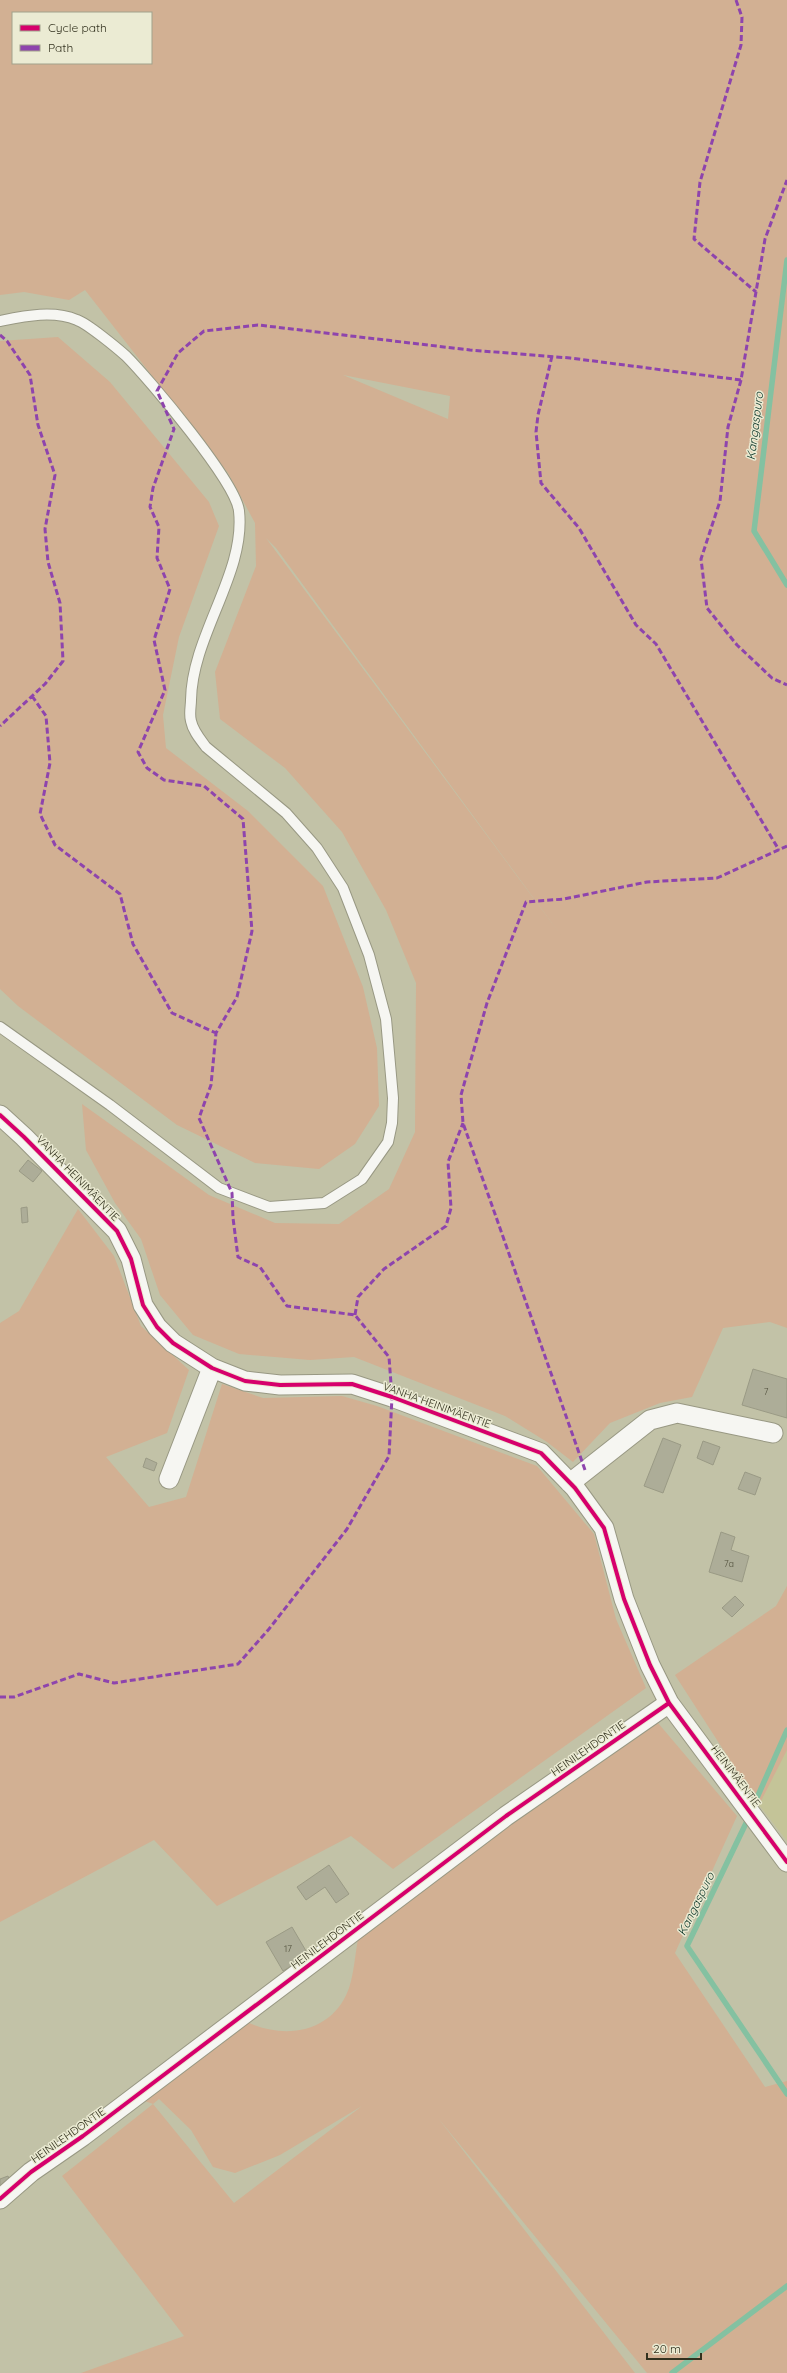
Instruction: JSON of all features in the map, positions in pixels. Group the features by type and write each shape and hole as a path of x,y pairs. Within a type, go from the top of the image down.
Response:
{"street":[{"name":"VANHA HEINIMÄENTIE","path":"0,1115 24,1137 117,1231 131,1259 143,1305 157,1327 173,1343 212,1368 245,1381 280,1384 352,1384 392,1397 541,1453 570,1483 604,1528 624,1599 650,1665 669,1703"},
{"path":"169,1479 212,1368"},
{"path":"570,1483 650,1420 677,1413 773,1433"},
{"name":"HEINIMÄENTIE","path":"669,1703 787,1862"},
{"name":"HEINILEHDONTIE","path":"0,2199 31,2172 83,2136 506,1816 669,1703"}],"lane":[{"path":"0,321 28,315 52,314 78,320 125,355 152,385 228,483 239,510 239,538 231,566 200,648 191,686 191,720 196,734 206,747 286,813 320,853 343,888 369,955 386,1019 393,1098 392,1123 388,1142 362,1179 324,1203 269,1207 219,1188 110,1105 2,1032"}],"shaded area":[{"path":"0,0 787,0 787,1328 770,1322 723,1328 692,1397 660,1403 610,1423 573,1462 547,1442 505,1416 354,1357 310,1360 239,1354 193,1335 160,1295 141,1239 115,1203 86,1150 82,1104 209,1195 275,1223 339,1224 389,1189 415,1132 416,983 386,910 342,832 285,768 220,719 215,672 256,566 255,523 228,473 85,290 69,300 24,292 0,295","holes":["343,375 450,396 448,419","266,538 276,548 563,938"]},
{"path":"58,337 110,382 209,502 219,526 179,637 163,715 166,748 248,811 323,886 363,987 377,1048 379,1106 355,1144 319,1169 255,1163 177,1125 18,1006 0,989 0,341"},
{"path":"78,1209 114,1256 141,1326 189,1370 167,1433 106,1457 149,1507 186,1497 222,1384 263,1398 342,1396 377,1406 537,1466 594,1534 616,1619 646,1688 393,1869 351,1836 217,1906 154,1840 0,1922 0,1323 19,1311"},
{"path":"787,1586 787,1750 759,1805 675,1675 776,1606"},
{"path":"658,1723 737,1816 675,1953 765,2087 787,2081 787,2373 647,2373 438,2118 635,2373 81,2373 184,2336 62,2176 153,2104 142,2100 247,2022 262,2028 277,2031 292,2031 306,2029 320,2023 332,2015 342,2003 349,1988 358,1939 512,1824","holes":["159,2099 191,2130 213,2167 235,2173 280,2155 362,2106 234,2203 153,2104"]},
{"path":"787,1741 787,1841 759,1805"}],"building":[{"path":"28,1160 42,1171 33,1182 19,1171"},
{"path":"27,1207 28,1222 22,1223 21,1208"},
{"path":"753,1369 787,1379 787,1418 742,1405"},
{"path":"663,1438 681,1445 663,1493 644,1486"},
{"path":"703,1441 720,1447 713,1465 697,1458"},
{"path":"146,1458 157,1463 154,1471 143,1467"},
{"path":"745,1472 761,1478 755,1495 738,1489"},
{"path":"721,1532 735,1537 731,1550 749,1556 742,1582 709,1572"},
{"path":"735,1596 744,1605 732,1617 722,1608"},
{"path":"329,1865 349,1894 336,1903 325,1887 306,1900 297,1887"},
{"path":"292,1927 309,1956 283,1971 266,1942"},
{"path":"8,2176 12,2187 0,2191 0,2179"}],"waterway":[{"name":"Kangaspuro","path":"787,260 754,531 787,585"},
{"name":"Kangaspuro","path":"752,1809 787,1730"},
{"name":"Kangaspuro","path":"749,1817 687,1946 787,2094"},
{"name":"Kangaspuro","path":"672,2373 787,2286"}],"marked path":[{"path":"736,0 742,17 741,45 700,182 694,239 756,292"},
{"path":"0,1697 14,1697 79,1674 114,1683 238,1664 269,1629 347,1529 389,1456 392,1397 389,1357 355,1315 287,1306 260,1267 238,1257 233,1218 232,1193 199,1118 211,1085 216,1033 237,997 252,931 243,819 204,786 164,780 147,768 138,752 165,690 154,640 170,589 157,558 159,527 150,507 153,488 174,429 157,391 178,353 204,331 258,325 470,350 570,358 741,380 765,239 787,180"},
{"path":"0,335 7,341 30,375 38,425 55,475 45,529 48,562 60,603 63,661 45,684 0,726"},
{"path":"552,356 538,415 536,432 541,483 579,528 636,625 656,644 779,850"},
{"path":"741,380 728,427 720,501 701,559 707,608 737,645 772,678 787,685"},
{"path":"32,696 46,716 50,763 40,814 55,845 120,894 133,944 172,1013 216,1033"},
{"path":"585,1470 463,1123 461,1095 487,1003 526,902 564,899 647,882 717,878 787,846"},
{"path":"355,1315 358,1297 384,1269 446,1226 451,1208 448,1162 463,1123"}],"cycle path":[{"path":"0,1115 24,1137 117,1231 131,1259 143,1305 157,1327 173,1343 212,1368 245,1381 280,1385 352,1384 392,1397 541,1453 575,1488 604,1528 624,1599 650,1665 669,1703 787,1862"},
{"path":"0,2199 31,2172 83,2136 506,1816 669,1703"}]}
